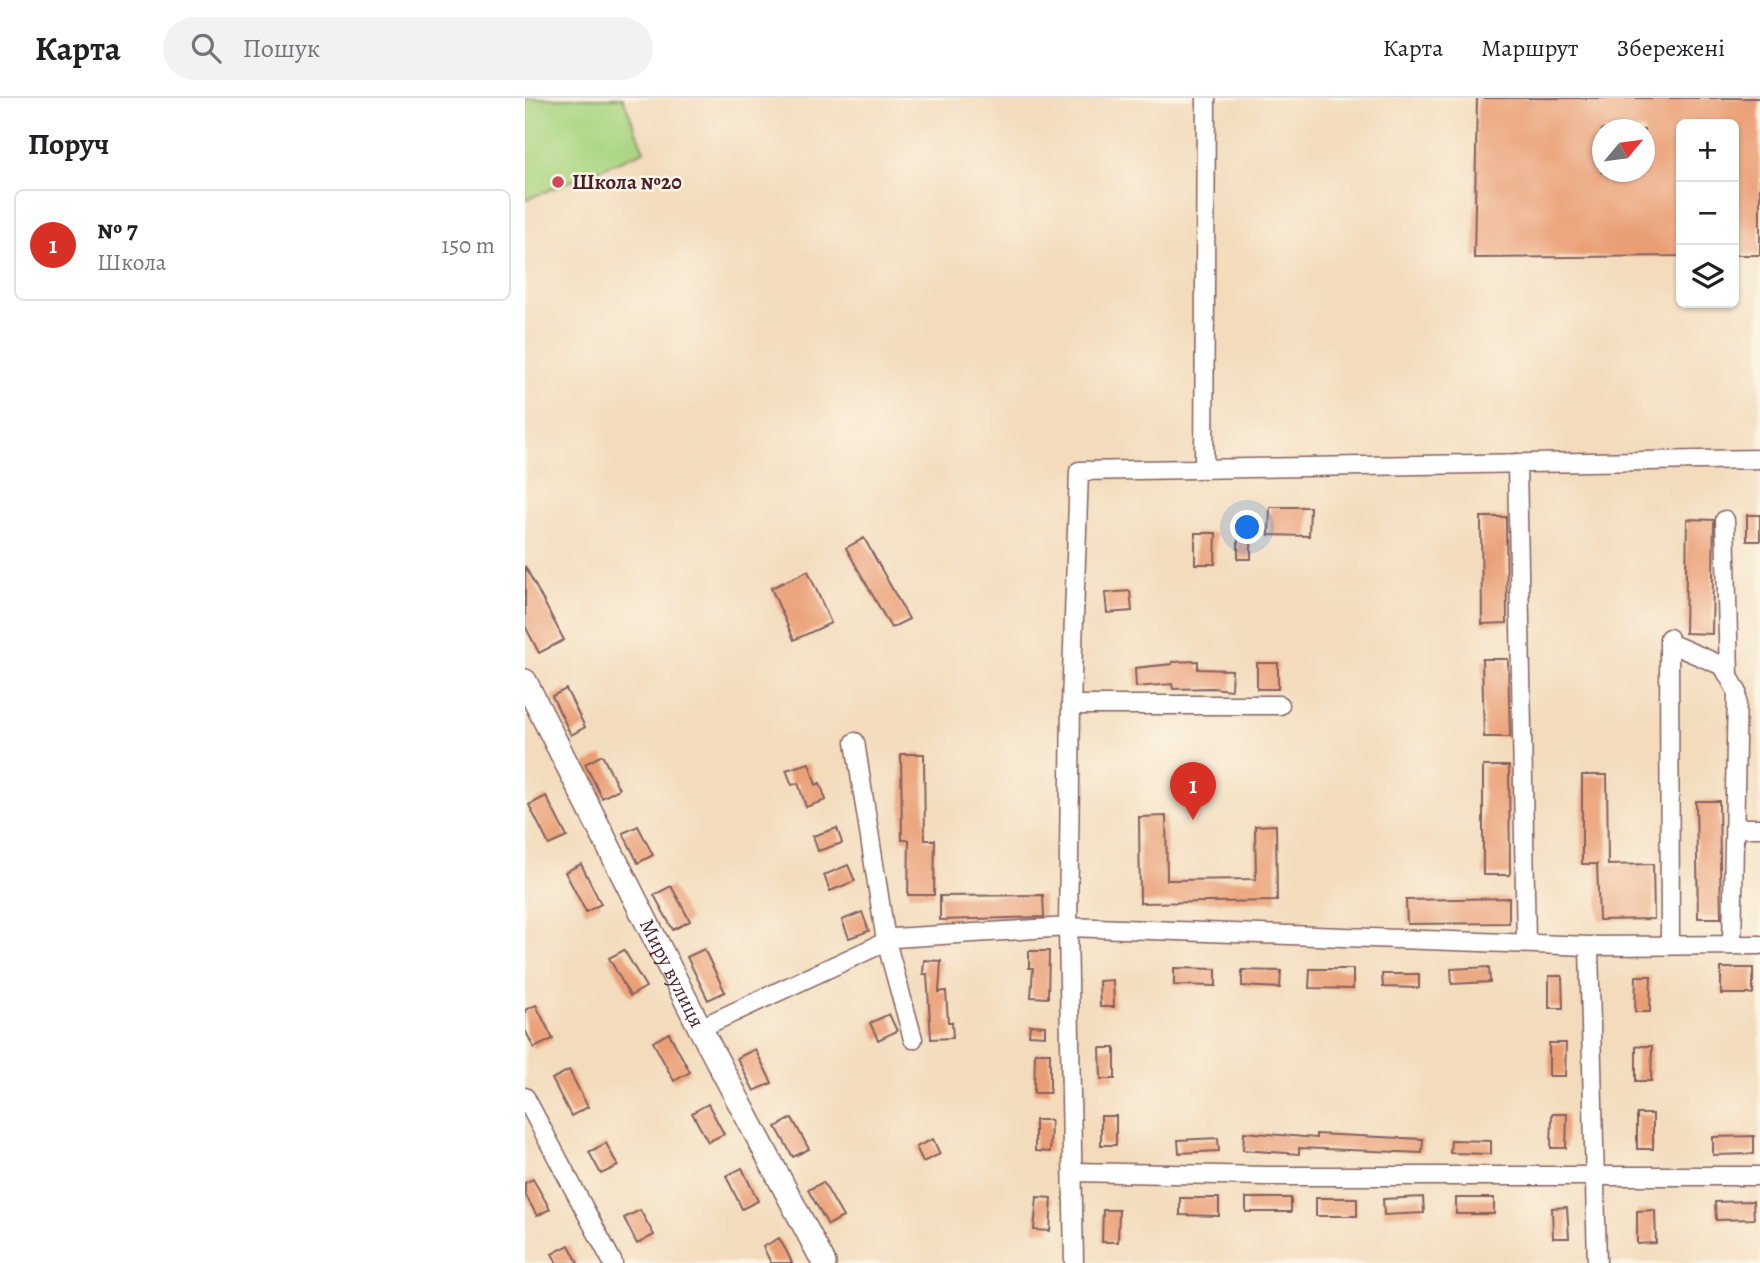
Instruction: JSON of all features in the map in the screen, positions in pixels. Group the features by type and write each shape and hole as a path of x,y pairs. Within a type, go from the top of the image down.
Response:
{"main road":[{"name":"Миру вулиця","path":"525,681 700,1028 824,1263"}],"street":[{"path":"1204,468 1206,98"},
{"path":"1074,1263 1067,928 1070,705 1079,471 1760,459"},
{"path":"1517,463 1526,943"},
{"path":"1725,520 1729,676"},
{"path":"1671,946 1669,640 1723,666 1737,691 1732,946"},
{"path":"1070,705 1280,705"},
{"path":"855,742 887,941 913,1039"},
{"path":"1734,828 1760,828"},
{"path":"700,1028 894,938 1067,928 1589,946 1760,946"},
{"path":"1589,946 1597,1263"},
{"path":"525,1097 613,1263"},
{"path":"1073,1172 1267,1176 1760,1176"}],"green space":[{"name":"Школа №20","path":"525,98 623,98 644,151 525,200"}],"building":[{"path":"1477,98 1760,98 1760,255 1739,255 1739,119 1676,119 1676,256 1474,258"},
{"path":"1270,507 1310,507 1309,536 1269,535"},
{"path":"1747,515 1760,515 1760,541 1747,541"},
{"path":"1481,517 1506,517 1507,623 1482,624"},
{"path":"1687,519 1714,520 1712,634 1685,633"},
{"path":"1195,533 1216,533 1215,564 1195,564"},
{"path":"1238,536 1251,536 1251,559 1238,559"},
{"path":"864,538 909,619 891,628 846,548"},
{"path":"525,566 564,640 539,653 525,626"},
{"path":"808,571 831,623 794,640 771,588"},
{"path":"1130,591 1132,611 1107,613 1105,593"},
{"path":"1482,659 1508,659 1510,737 1484,737"},
{"path":"1198,661 1198,669 1232,670 1231,690 1173,689 1172,684 1136,687 1135,668"},
{"path":"1257,663 1278,663 1278,689 1257,689"},
{"path":"566,689 585,727 571,735 552,696"},
{"path":"901,754 924,754 925,840 935,840 934,895 908,895 909,840 902,840"},
{"path":"602,755 619,789 602,798 585,764"},
{"path":"809,763 816,785 820,783 826,800 806,807 798,783 792,785 786,770"},
{"path":"1483,766 1509,766 1510,875 1483,875"},
{"path":"1582,775 1607,775 1608,865 1653,864 1654,919 1599,920 1597,864 1582,864"},
{"path":"546,796 567,837 549,845 529,805"},
{"path":"1696,801 1719,801 1721,918 1698,918"},
{"path":"1166,816 1167,880 1256,879 1255,826 1276,825 1277,901 1140,903 1139,817"},
{"path":"638,826 653,855 638,863 623,833"},
{"path":"837,828 842,843 818,851 813,836"},
{"path":"581,864 601,904 586,912 565,872"},
{"path":"848,865 855,881 830,891 824,875"},
{"path":"671,886 690,921 673,930 654,895"},
{"path":"1043,895 1044,917 940,920 940,896"},
{"path":"1509,898 1509,923 1407,924 1406,900"},
{"path":"862,912 869,931 849,938 842,920"},
{"path":"704,949 725,992 708,1000 687,957"},
{"path":"624,950 646,987 630,996 609,958"},
{"path":"1029,951 1049,951 1048,998 1031,997 1033,968 1029,968"},
{"path":"924,960 941,961 939,992 946,991 948,1022 952,1022 953,1038 931,1039 927,974 923,974"},
{"path":"1489,967 1490,982 1452,984 1451,969"},
{"path":"1174,968 1216,969 1216,986 1174,985"},
{"path":"1721,968 1753,968 1753,994 1721,994"},
{"path":"1310,969 1353,969 1353,989 1309,988"},
{"path":"1242,970 1281,971 1280,988 1242,986"},
{"path":"1382,974 1419,974 1419,988 1383,987"},
{"path":"1549,976 1562,976 1563,1008 1549,1008"},
{"path":"1636,976 1651,976 1650,1012 1635,1012"},
{"path":"1113,980 1114,1007 1100,1007 1099,981"},
{"path":"536,1005 553,1039 534,1048 525,1030 525,1010"},
{"path":"889,1014 897,1031 878,1040 870,1023"},
{"path":"1030,1025 1045,1026 1045,1036 1029,1035"},
{"path":"669,1033 690,1072 674,1081 653,1042"},
{"path":"1549,1043 1566,1043 1565,1076 1549,1076"},
{"path":"1636,1046 1652,1046 1651,1081 1636,1081"},
{"path":"1100,1048 1115,1048 1115,1079 1101,1079"},
{"path":"755,1049 772,1083 754,1091 737,1058"},
{"path":"1035,1053 1050,1053 1050,1093 1034,1093"},
{"path":"569,1070 588,1107 571,1116 552,1079"},
{"path":"708,1104 724,1134 708,1142 692,1113"},
{"path":"1552,1114 1567,1114 1566,1148 1551,1148"},
{"path":"1637,1114 1653,1114 1653,1149 1637,1149"},
{"path":"1101,1116 1116,1116 1116,1145 1101,1145"},
{"path":"792,1118 809,1149 793,1157 776,1127"},
{"path":"1035,1120 1051,1120 1050,1152 1035,1151"},
{"path":"1244,1132 1316,1138 1316,1134 1423,1139 1422,1153 1299,1148 1299,1154 1243,1150"},
{"path":"1754,1136 1754,1154 1713,1155 1713,1137"},
{"path":"1218,1138 1219,1151 1179,1153 1178,1140"},
{"path":"933,1139 940,1154 923,1162 916,1147"},
{"path":"1451,1140 1491,1141 1491,1154 1450,1153"},
{"path":"606,1143 618,1166 601,1174 589,1152"},
{"path":"742,1168 758,1201 742,1209 726,1176"},
{"path":"533,1179 550,1209 537,1216 525,1194 525,1183"},
{"path":"823,1182 843,1217 828,1225 808,1190"},
{"path":"1037,1197 1052,1198 1050,1231 1034,1230"},
{"path":"1423,1197 1424,1213 1384,1215 1383,1199"},
{"path":"1180,1198 1219,1198 1219,1216 1180,1215"},
{"path":"1246,1198 1291,1198 1291,1212 1246,1212"},
{"path":"1316,1198 1357,1198 1357,1216 1316,1216"},
{"path":"1456,1198 1494,1198 1494,1214 1456,1214"},
{"path":"1753,1201 1754,1219 1716,1220 1715,1202"},
{"path":"1567,1207 1569,1238 1553,1238 1552,1208"},
{"path":"640,1210 654,1235 637,1244 624,1218"},
{"path":"1103,1210 1119,1210 1118,1242 1102,1242"},
{"path":"1655,1210 1656,1243 1637,1244 1637,1211"},
{"path":"779,1238 792,1263 771,1263 763,1247"},
{"path":"569,1245 578,1263 557,1263 552,1254"}],"place":[{"name":"Школа №20","path":"558,182"},
{"name":"№ 7","path":"1193,820"}]}
